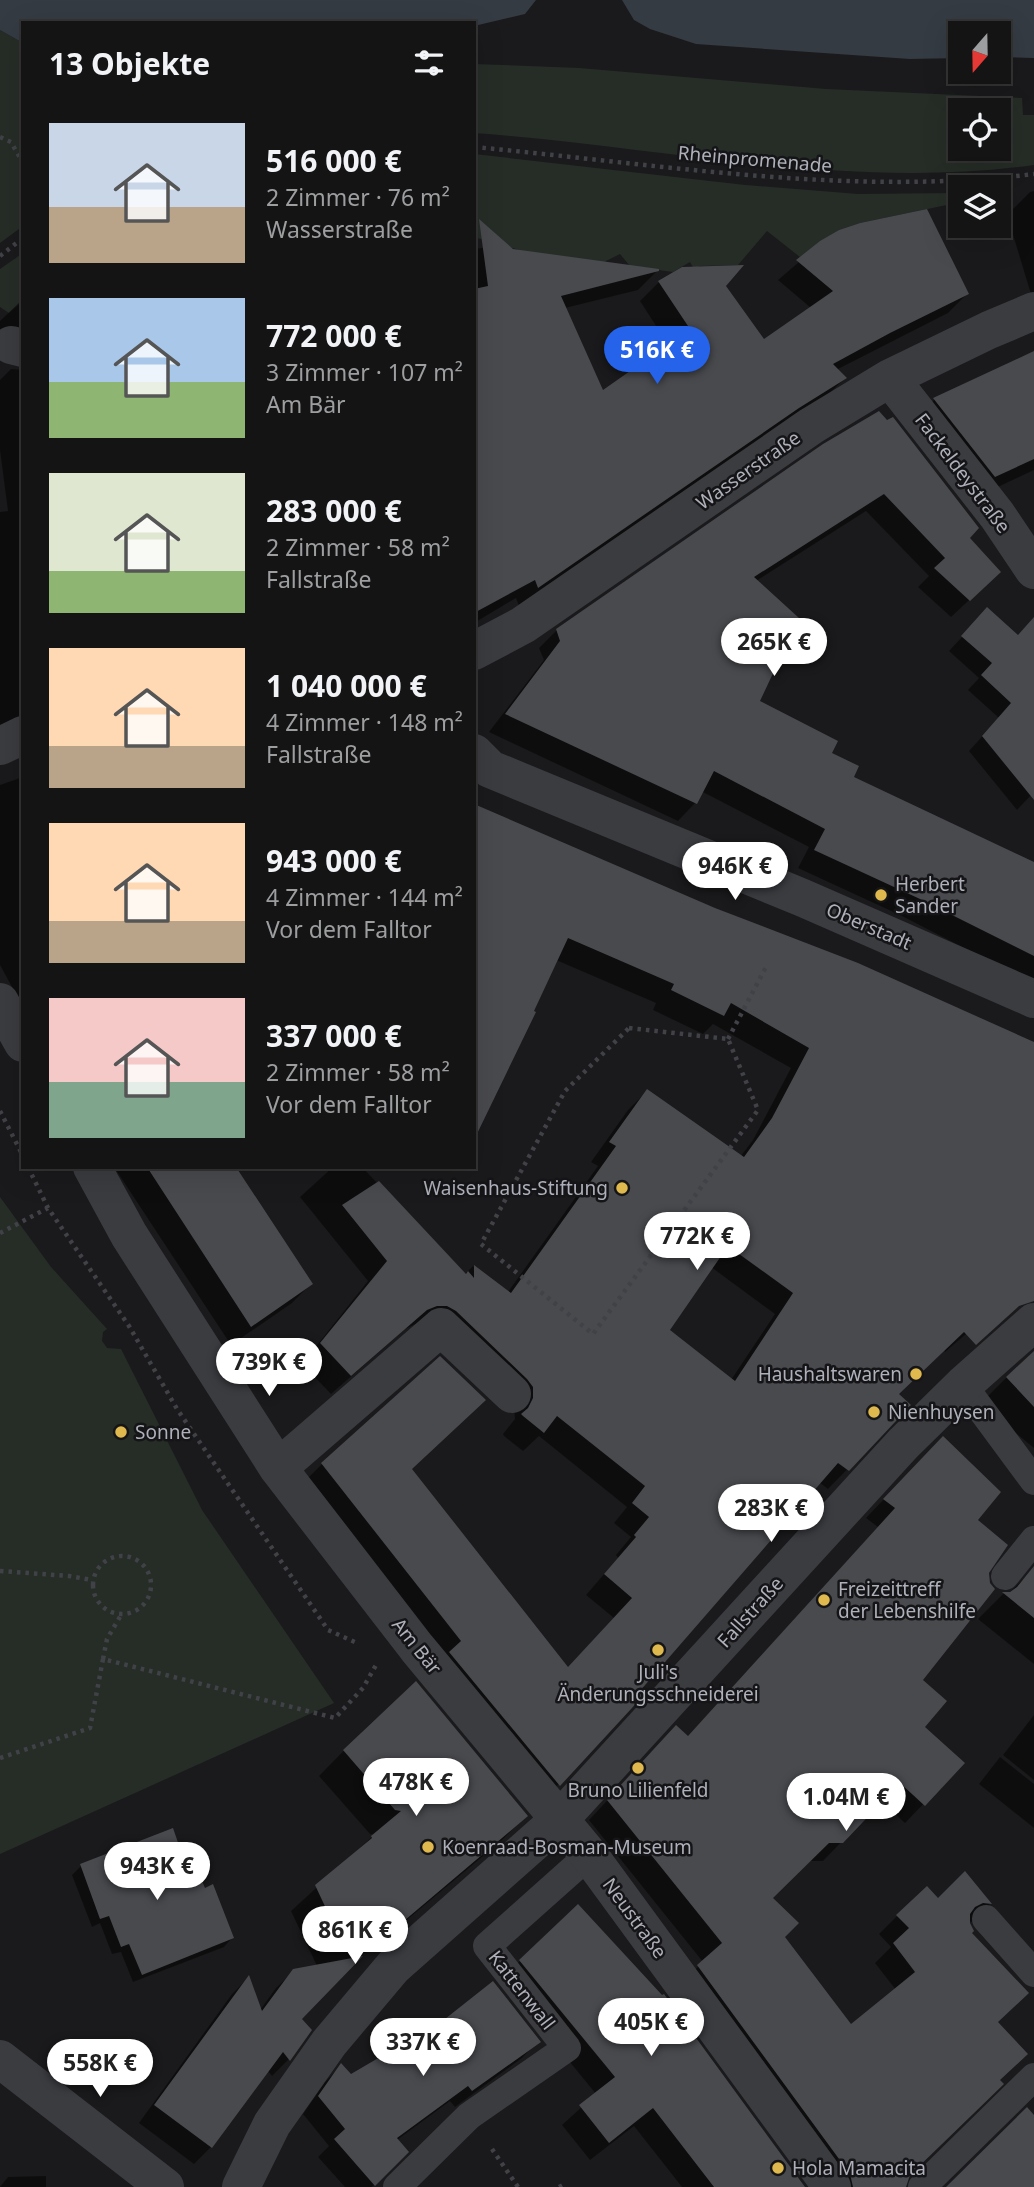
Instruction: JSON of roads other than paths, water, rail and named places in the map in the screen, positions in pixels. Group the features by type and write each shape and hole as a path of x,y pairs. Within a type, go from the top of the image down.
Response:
{"street":[{"name":"Wasserstraße","path":"476,650 523,625 811,426 890,378 989,330 1034,312"},
{"name":"Fackeldeystraße","path":"890,378 997,515 1034,570"},
{"path":"0,746 21,736"},
{"name":"Oberstadt","path":"476,755 490,769 803,898 1034,999"},
{"path":"0,1002 21,1039"},
{"name":"Am Bär","path":"93,1169 129,1235 278,1468 417,1648 561,1819"},
{"name":"Fallstraße","path":"241,2187 272,2124 329,2043 393,1967 561,1819 903,1444 963,1385 1034,1322"},
{"path":"278,1468 440,1327 512,1394"},
{"name":"Neustraße","path":"561,1819 832,2187"},
{"path":"0,2059 165,2187"}],"lane":[{"path":"963,1385 1034,1481"},
{"path":"1006,1576 1034,1540"},
{"name":"Kattenwall","path":"397,2187 469,2116 567,2048 487,1946 589,1856"},
{"path":"986,1919 1034,1973"},
{"path":"922,2187 1034,2077"}],"place":[{"name":"Herbert Sander","path":"881,895"},
{"name":"Waisenhaus-Stiftung","path":"622,1188"},
{"name":"Haushaltswaren","path":"916,1374"},
{"name":"Nienhuysen","path":"874,1412"},
{"name":"Sonne","path":"121,1432"},
{"name":"Freizeittreff der Lebenshilfe","path":"824,1600"},
{"name":"Juli's Änderungsschneiderei","path":"658,1650"},
{"name":"Bruno Lilienfeld","path":"638,1768"},
{"name":"Koenraad-Bosman-Museum","path":"428,1847"},
{"name":"Hola Mamacita","path":"778,2168"}]}
